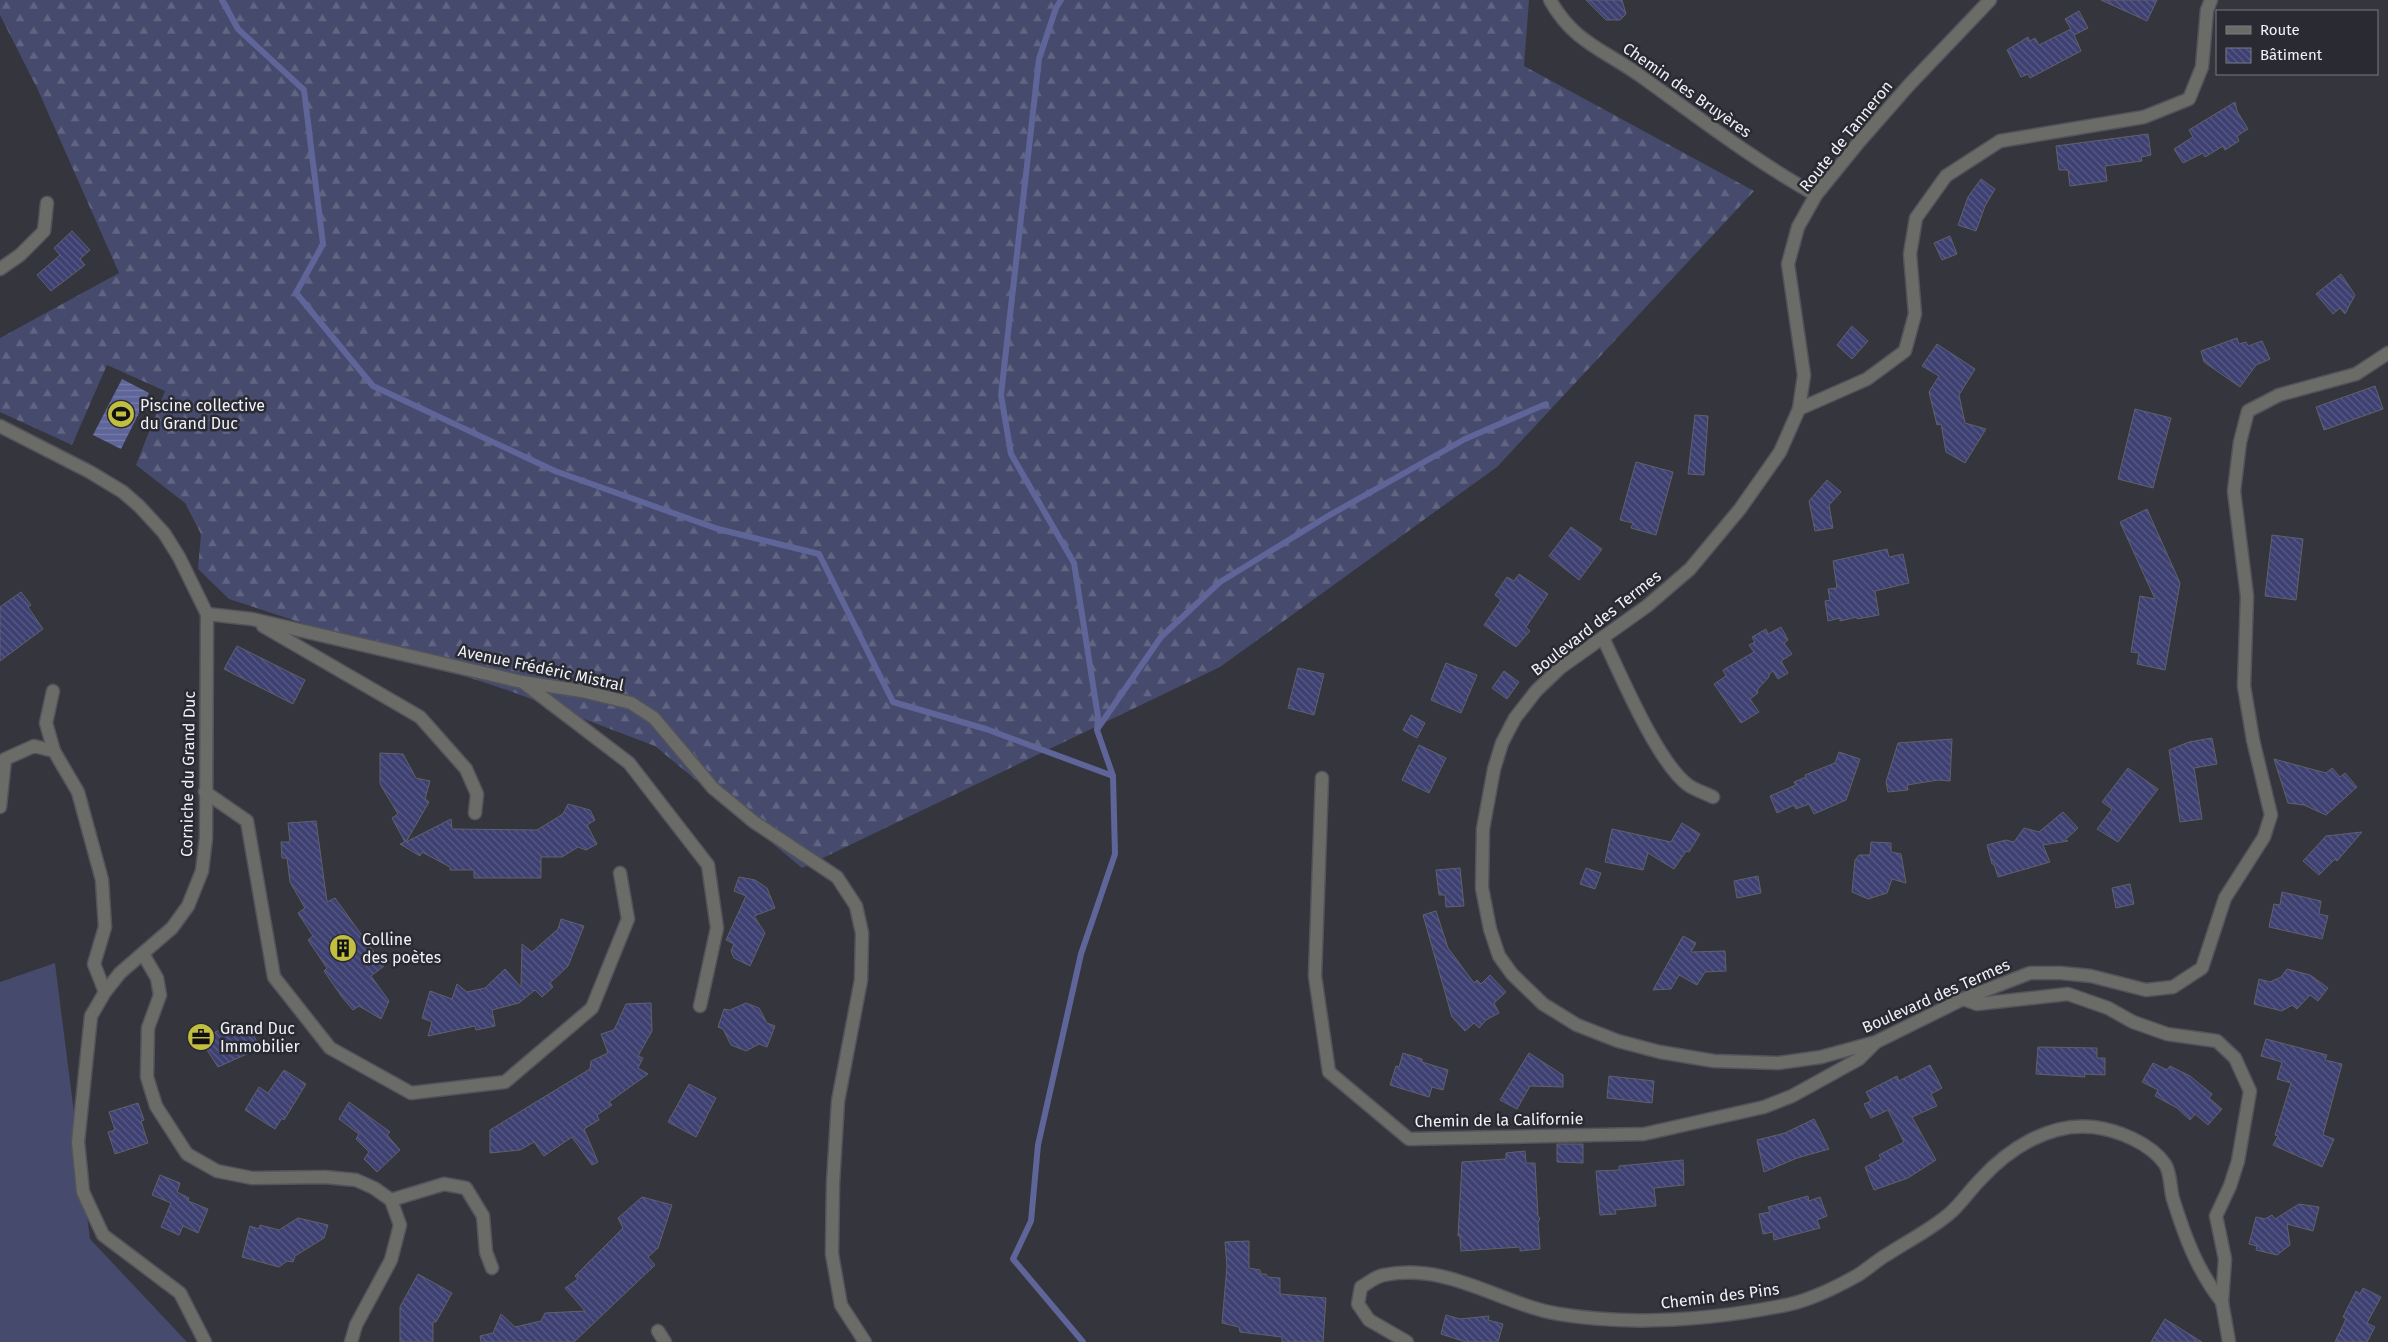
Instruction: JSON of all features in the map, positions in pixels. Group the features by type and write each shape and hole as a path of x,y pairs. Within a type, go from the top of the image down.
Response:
{"street":[{"name":"Chemin des Bruyères","path":"1550,0 1561,19 1582,39 1641,76 1790,181 1816,195"},
{"name":"Route de Tanneron","path":"1799,409 1804,375 1788,264 1798,227 1816,195 1909,85 1990,0"},
{"path":"1799,409 1866,378 1905,351 1915,314 1910,254 1916,218 1946,176 2000,141 2144,117 2188,99 2202,67 2208,10 2211,0"},
{"path":"0,269 20,255 44,231 47,203"},
{"name":"Boulevard des Termes","path":"1799,409 1780,452 1740,509 1690,569 1647,606 1560,668 1536,691 1515,718 1502,743 1494,769 1483,829 1482,878 1490,929 1499,956 1512,974 1543,1004 1577,1025 1618,1041 1660,1052 1714,1060 1778,1064 1821,1057 1876,1042 1963,999 2030,973 2061,973 2091,976 2146,990 2173,987 2202,968 2225,898 2260,843 2271,815 2253,740 2244,686 2247,596 2234,491 2240,442 2248,411 2278,395 2356,374 2388,353"},
{"name":"Corniche du Grand Duc","path":"0,426 90,472 123,492 139,506 164,533 179,557 207,614 206,838 202,871 188,906 172,928 120,973 105,992 91,1016 78,1142 82,1192 103,1235 180,1293 205,1342"},
{"name":"Avenue Frédéric Mistral","path":"207,614 252,619 522,682 582,690 631,703 654,718 713,788 761,827 837,878 856,906 862,933 862,980 838,1101 832,1183 832,1254 841,1305 865,1342"},
{"path":"252,619 420,717 466,769 477,794 475,814"},
{"path":"1603,638 1645,723 1669,765 1688,786 1713,797"},
{"path":"522,682 630,763 708,865 717,928 700,1006"},
{"path":"53,691 46,723 54,751 78,792 102,880 105,926 94,964 105,992"},
{"path":"0,806 5,759 34,746 54,751"},
{"name":"Chemin de la Californie","path":"1322,778 1315,976 1328,1072 1409,1139 1644,1134 1764,1106 1792,1096 1860,1059 1876,1042"},
{"path":"205,792 247,821 274,977 330,1048 411,1093 505,1082 592,1008 628,919 620,873"},
{"path":"143,954 157,978 160,994 148,1028 146,1077 156,1106 188,1154 218,1171 252,1178 325,1177 356,1180 374,1188 391,1200 400,1225 391,1260 356,1325 351,1342"},
{"path":"1963,999 1977,1004 2068,994 2108,1008 2134,1022 2166,1034 2217,1041 2235,1058 2250,1091 2238,1161 2230,1186 2216,1216 2225,1258 2222,1302 2229,1342"},
{"name":"Chemin des Pins","path":"1407,1342 1369,1320 1358,1304 1361,1287 1382,1275 1411,1273 1446,1277 1472,1284 1509,1299 1558,1314 1613,1319 1670,1321 1796,1304 1858,1275 1887,1254 1921,1235 1950,1213 1982,1177 2003,1157 2032,1139 2062,1127 2092,1127 2122,1133 2156,1154 2167,1167 2170,1189 2180,1220 2204,1279 2222,1302"},
{"path":"391,1200 444,1184 466,1188 483,1216 486,1252 492,1268"}],"green space":[{"path":"0,0 1529,0 1524,66 1754,191 1497,467 1220,667 802,868 655,746 510,691 229,599 198,569 201,534 185,503 136,465 165,391 107,365 72,445 0,412 0,338 119,273 38,90 0,15"},
{"path":"55,963 90,1239 187,1342 0,1342 0,982"}],"shaded area":[{"name":"Piscine collective du Grand Duc","path":"122,379 149,393 121,449 93,435"}],"building":[{"path":"1586,0 1622,0 1626,14 1620,20 1606,20"},
{"path":"2101,0 2157,0 2147,21"},
{"path":"2079,11 2088,28 2074,35 2081,51 2030,78 2028,74 2021,77 2007,50 2028,37 2030,41 2035,38 2039,45 2071,29 2065,19"},
{"path":"2235,102 2237,111 2248,129 2237,136 2239,141 2225,150 2223,146 2205,157 2203,153 2183,163 2174,149 2193,137 2189,130"},
{"path":"2148,134 2151,155 2141,157 2142,161 2105,166 2107,181 2070,186 2068,170 2059,170 2056,146"},
{"path":"1981,179 1995,189 1985,206 1976,231 1958,225 1968,197"},
{"path":"72,231 90,250 80,259 85,265 51,291 37,275 60,255 54,248"},
{"path":"1950,236 1957,254 1942,260 1934,243"},
{"path":"2341,274 2355,295 2345,314 2340,308 2333,314 2316,294"},
{"path":"1852,326 1868,341 1852,359 1837,345"},
{"path":"2237,338 2239,344 2246,342 2248,346 2262,341 2270,359 2256,365 2240,387 2204,362 2201,351"},
{"path":"1937,344 1975,369 1959,395 1965,423 1986,429 1965,463 1946,452 1941,424 1937,425 1929,392 1939,376 1922,366"},
{"path":"2375,386 2383,409 2324,430 2316,407"},
{"path":"2135,409 2171,418 2153,488 2118,479"},
{"path":"1695,415 1708,416 1704,475 1688,474"},
{"path":"1636,462 1673,472 1656,535 1631,528 1633,523 1620,520"},
{"path":"1827,480 1841,492 1829,505 1833,528 1815,531 1809,501"},
{"path":"2147,509 2180,583 2165,670 2137,664 2139,653 2131,652 2140,596 2155,599 2120,522"},
{"path":"1571,527 1602,549 1579,580 1549,556"},
{"path":"2272,535 2303,539 2296,600 2265,596"},
{"path":"1887,549 1889,557 1903,554 1909,583 1875,591 1879,615 1840,621 1840,618 1828,621 1825,601 1830,600 1828,589 1837,588 1833,561"},
{"path":"1519,574 1548,594 1526,627 1530,631 1516,647 1484,625 1501,600 1495,595 1507,577 1514,581"},
{"path":"21,592 31,605 28,607 43,629 0,661 0,607"},
{"path":"1781,627 1788,640 1784,643 1792,654 1781,661 1788,673 1778,679 1773,671 1770,673 1757,690 1758,693 1750,699 1759,712 1741,723 1714,684 1726,676 1723,670 1754,652 1749,645 1755,642 1752,637 1766,629 1768,634"},
{"path":"237,646 305,680 293,704 224,669"},
{"path":"1446,663 1477,675 1461,713 1431,700"},
{"path":"1298,668 1324,674 1314,715 1288,708"},
{"path":"1504,671 1519,682 1507,699 1492,688"},
{"path":"1411,715 1425,723 1417,738 1403,730"},
{"path":"2212,738 2217,764 2194,768 2202,819 2180,822 2169,750 2189,742"},
{"path":"1952,739 1950,781 1938,780 1907,785 1908,790 1888,792 1886,782 1898,743"},
{"path":"1419,745 1446,758 1429,793 1402,780"},
{"path":"1839,752 1860,759 1846,800 1814,814 1809,804 1796,809 1794,805 1777,813 1770,796 1796,785 1794,782 1806,777 1805,775 1835,763"},
{"path":"380,753 403,754 416,778 430,781 425,799 429,802 406,842 451,819 452,829 537,830 563,814 568,804 590,810 595,820 587,825 597,844 586,850 578,847 562,857 541,857 541,878 474,878 474,870 450,870 450,867 422,852 420,856 400,844 405,842 392,818 398,814 380,784"},
{"path":"2274,759 2326,773 2332,768 2340,777 2345,773 2357,787 2326,815 2304,805 2288,803"},
{"path":"2128,768 2158,789 2118,842 2097,829 2112,809 2102,802"},
{"path":"2063,812 2078,828 2065,840 2068,841 2043,845 2050,862 1998,877 1987,845 2006,840 2014,842 2024,828 2039,832"},
{"path":"316,821 327,902 335,898 384,966 371,976 389,1001 381,1019 359,1006 353,1010 342,997 324,971 327,968 308,940 313,936 298,913 305,908 290,882 287,858 282,858 281,842 290,842 288,823"},
{"path":"1682,823 1700,834 1689,852 1686,851 1674,869 1648,853 1643,870 1605,862 1612,829 1671,842"},
{"path":"2362,832 2337,861 2335,859 2319,875 2303,861 2326,836"},
{"path":"1871,842 1891,843 1891,852 1901,854 1906,883 1892,879 1887,893 1868,899 1852,892 1855,860 1859,855 1870,855"},
{"path":"1460,868 1464,906 1446,907 1445,895 1439,895 1436,870"},
{"path":"1586,868 1601,873 1595,889 1580,884"},
{"path":"1758,876 1761,893 1737,898 1734,881"},
{"path":"739,877 755,880 767,888 775,908 754,916 765,933 750,966 734,958 731,951 734,944 726,940 746,896 734,891"},
{"path":"2130,884 2134,904 2116,908 2112,888"},
{"path":"2282,892 2321,901 2319,914 2328,916 2322,939 2269,927 2274,904 2280,905"},
{"path":"1436,911 1448,948 1474,983 1477,980 1481,984 1490,975 1506,992 1494,1003 1499,1013 1486,1020 1479,1028 1474,1023 1465,1031 1452,1017 1423,915"},
{"path":"561,919 584,926 568,966 550,983 553,987 542,997 535,990 519,1003 492,1010 495,1026 476,1030 475,1026 428,1036 432,1022 422,1018 430,991 452,999 457,984 467,992 485,988 505,969 521,987 522,944 532,952 558,929"},
{"path":"1683,936 1696,943 1691,952 1725,951 1726,971 1705,972 1697,985 1679,975 1671,989 1653,990"},
{"path":"2287,969 2310,975 2328,988 2318,1001 2310,995 2297,1009 2292,1005 2282,1011 2254,1004 2259,979 2270,982 2281,977"},
{"path":"651,1003 652,1031 638,1056 643,1058 638,1068 648,1074 609,1102 612,1105 597,1115 599,1120 584,1129 598,1162 592,1165 572,1137 544,1156 534,1142 520,1150 490,1153 490,1130 590,1069 591,1061 608,1053 601,1034 614,1030 626,1004"},
{"path":"746,1003 759,1008 767,1023 775,1026 767,1047 759,1044 746,1051 731,1045 723,1029 718,1027 724,1009 730,1010"},
{"path":"248,1024 260,1048 218,1067 200,1039 229,1026 232,1031"},
{"path":"2266,1039 2327,1055 2325,1060 2342,1064 2323,1135 2334,1139 2322,1167 2273,1145 2278,1136 2275,1135 2291,1083 2277,1079 2282,1062 2261,1056"},
{"path":"2038,1047 2097,1048 2097,1058 2105,1058 2105,1075 2084,1074 2085,1077 2036,1074"},
{"path":"1403,1053 1422,1059 1422,1062 1448,1070 1443,1090 1432,1087 1429,1097 1390,1085 1396,1066 1399,1067"},
{"path":"1529,1053 1563,1075 1563,1087 1530,1086 1517,1109 1500,1100"},
{"path":"2153,1063 2167,1070 2170,1066 2190,1076 2212,1094 2209,1098 2222,1109 2208,1125 2195,1114 2190,1120 2177,1108 2155,1096 2158,1090 2142,1082"},
{"path":"1930,1065 1942,1088 1931,1094 1937,1106 1912,1117 1936,1160 1908,1178 1874,1190 1865,1167 1881,1159 1879,1155 1904,1142 1888,1110 1871,1118 1864,1104 1871,1101 1866,1092 1897,1076 1899,1081"},
{"path":"284,1070 306,1084 284,1120 282,1118 275,1129 245,1110 259,1087 268,1093"},
{"path":"1609,1076 1654,1081 1652,1103 1607,1098"},
{"path":"689,1084 716,1098 696,1137 668,1122"},
{"path":"349,1102 390,1132 387,1135 400,1150 377,1172 364,1159 369,1152 356,1139 359,1134 339,1119"},
{"path":"138,1103 144,1120 141,1121 148,1143 115,1154 108,1132 115,1130 109,1112"},
{"path":"1814,1119 1829,1149 1797,1158 1764,1172 1757,1140 1785,1133"},
{"path":"1557,1144 1583,1144 1583,1163 1557,1162"},
{"path":"1525,1151 1526,1163 1535,1163 1538,1216 1540,1218 1538,1223 1540,1249 1520,1251 1520,1247 1461,1251 1460,1236 1458,1236 1462,1162 1506,1159 1506,1153"},
{"path":"1683,1160 1684,1185 1654,1188 1656,1206 1615,1210 1616,1214 1600,1215 1596,1171 1619,1170 1619,1166"},
{"path":"160,1175 180,1183 177,1192 189,1198 188,1201 208,1209 198,1233 183,1226 179,1235 161,1227 171,1203 152,1195"},
{"path":"1808,1196 1809,1201 1820,1197 1827,1216 1817,1220 1820,1228 1774,1240 1773,1232 1763,1234 1759,1214 1770,1212 1768,1207"},
{"path":"642,1197 672,1205 658,1248 648,1257 655,1265 574,1342 481,1342 480,1336 493,1333 501,1314 515,1327 541,1321 545,1313 585,1311 565,1288 578,1279 575,1276 623,1228 618,1218"},
{"path":"2299,1204 2319,1207 2313,1231 2287,1224 2290,1245 2277,1255 2256,1250 2257,1246 2249,1244 2256,1217 2265,1219 2272,1215 2275,1219"},
{"path":"298,1218 328,1225 324,1238 295,1256 293,1262 287,1261 279,1267 242,1257 250,1226 259,1229 260,1225 279,1230"},
{"path":"1249,1241 1249,1268 1260,1270 1261,1274 1266,1274 1268,1277 1280,1278 1280,1294 1326,1298 1323,1342 1282,1342 1282,1337 1240,1332 1239,1327 1222,1323 1227,1266 1225,1242"},
{"path":"418,1274 452,1293 436,1322 433,1322 433,1342 400,1342 400,1307"},
{"path":"2363,1288 2381,1297 2367,1323 2375,1327 2367,1342 2335,1342 2346,1319 2343,1317 2356,1291 2360,1294"},
{"path":"1446,1315 1460,1319 1489,1316 1488,1320 1503,1324 1498,1342 1466,1342 1441,1334"},
{"path":"2165,1319 2202,1342 2151,1342"}],"waterway":[{"path":"222,0 238,29 304,90 323,244 296,293 373,386 555,471 718,529 819,554 893,702 986,729 1113,776"},
{"path":"1061,0 1056,8 1039,59 1001,395 1011,454 1074,563 1098,717 1097,730 1113,776 1115,854 1081,954 1038,1145 1031,1221 1013,1259 1083,1342"},
{"path":"1098,728 1161,637 1220,582 1328,516 1465,439 1546,404"}],"place":[{"name":"Piscine collective du Grand Duc","path":"121,414"},
{"name":"Colline des poètes","path":"343,948"},
{"name":"Grand Duc Immobilier","path":"201,1037"}]}
